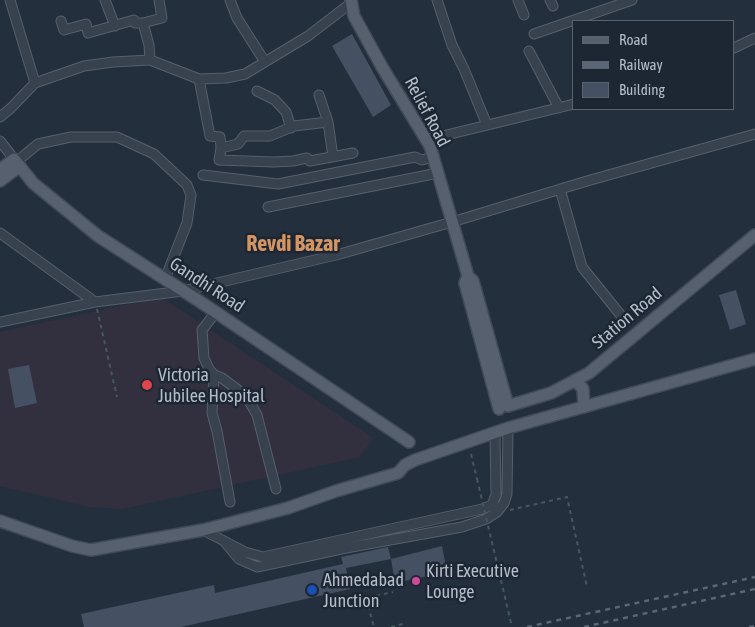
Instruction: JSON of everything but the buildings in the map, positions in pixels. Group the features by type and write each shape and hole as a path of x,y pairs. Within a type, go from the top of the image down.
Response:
{"main road":[{"name":"Relief Road","path":"351,2 354,16 426,140 433,157 468,276 465,283 504,408"},
{"path":"0,170 17,162"},
{"path":"0,181 17,162"},
{"name":"Gandhi Road","path":"17,162 33,183 98,236 183,290 409,442"},
{"name":"Station Road","path":"504,408 551,393 589,373 755,235"},
{"path":"0,521 72,546 91,550 203,530 297,505 336,491 398,473 415,460 508,428 755,359"},
{"path":"575,380 585,394 584,407"}],"street":[{"path":"10,0 35,83"},
{"path":"105,0 115,26"},
{"path":"61,21 64,30 86,24 88,33 134,20 135,23 143,23 162,18 159,0"},
{"path":"230,0 237,18 265,62"},
{"path":"436,0 452,45 487,125"},
{"path":"518,0 524,15"},
{"path":"574,20 632,0"},
{"path":"0,117 35,83 84,66 150,60 199,79 226,78 245,74 308,36 351,2"},
{"path":"534,34 572,21"},
{"path":"143,23 149,45 150,60"},
{"path":"735,48 755,38"},
{"path":"529,51 559,108"},
{"path":"199,79 210,136 220,137 222,148 219,160 284,161 307,158 318,160 353,153"},
{"path":"257,91 275,100 286,112 291,128"},
{"path":"319,95 328,122 333,157"},
{"path":"426,140 572,105"},
{"path":"222,148 238,144 244,136 270,136 291,128 328,122"},
{"path":"0,322 96,302 183,290 340,254 755,134"},
{"path":"17,162 38,144 71,137 117,137 154,154 187,185 191,195 187,223 165,279"},
{"name":"Gandhi Road","path":"0,141 17,162"},
{"path":"204,175 278,184 415,157 422,160 433,157"},
{"path":"268,207 438,173"},
{"path":"560,189 582,267 623,318"},
{"path":"0,233 96,302"},
{"path":"216,312 202,330 204,358 208,369 238,390 249,401 257,415 276,490"},
{"path":"214,375 212,413 230,502"},
{"path":"224,541 239,559 257,567 354,546 462,527 486,519 497,512 507,494 508,428"},
{"path":"203,530 245,552 264,557 482,509 492,505 496,495 495,433"}],"path":[{"path":"96,302 117,397"},
{"path":"471,454 512,627"},
{"path":"497,512 567,497 587,587"},
{"path":"336,604 393,592"},
{"path":"366,598 374,627"},
{"path":"391,627 403,624"}],"shaded area":[{"name":"Victoria Jubilee Hospital","path":"161,297 373,438 360,457 122,509 90,507 0,486 0,332"}],"railway":[{"path":"527,627 755,577"},
{"path":"584,627 755,589"},
{"path":"749,627 755,626"}],"place":[{"name":"Victoria Jubilee Hospital","path":"147,385"},
{"name":"Kirti Executive Lounge","path":"416,581"},
{"name":"Ahmedabad Junction","path":"312,590"}],"district":[{"name":"Revdi Bazar","path":"293,244"}]}
